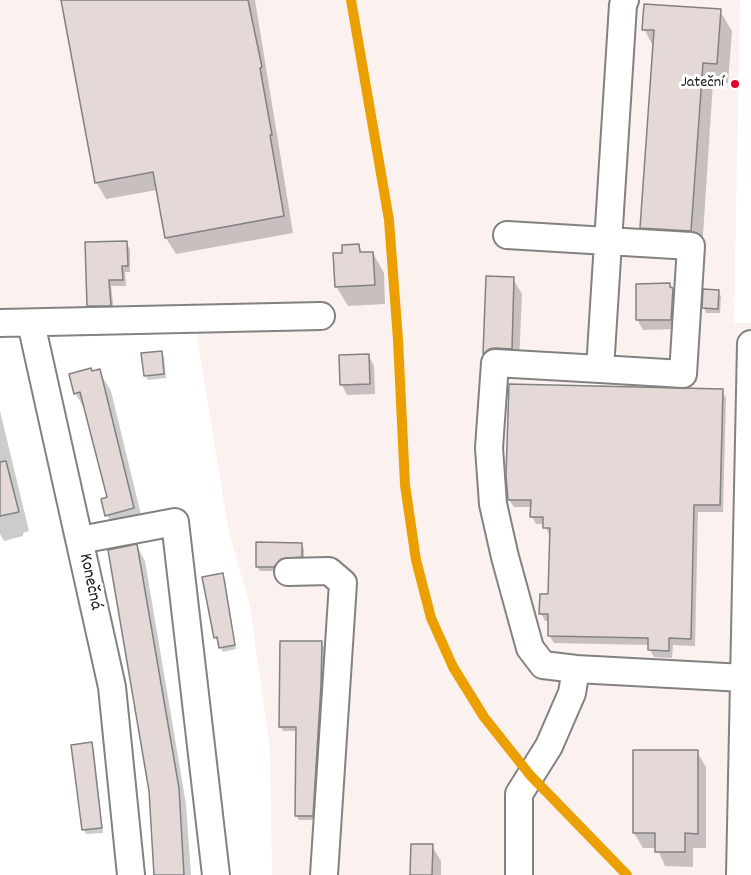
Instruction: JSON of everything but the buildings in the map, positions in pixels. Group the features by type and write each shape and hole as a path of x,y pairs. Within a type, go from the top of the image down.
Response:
{"street":[{"path":"600,369 625,0"},
{"path":"507,235 691,246 683,374 495,363 489,448 493,504 530,648 543,665 576,669 746,666"},
{"path":"0,323 321,316"},
{"name":"Konečná","path":"30,323 112,687 130,875"},
{"path":"740,875 751,344"},
{"path":"81,545 175,522 216,875"},
{"path":"288,572 329,570 343,583 324,875"},
{"path":"519,875 519,794 549,746 572,693 576,669"}],"shaded area":[{"path":"0,0 740,0 734,323 751,323 751,875 272,875 270,750 250,606 229,533 197,337 199,309 0,316"}],"transit line":[{"path":"351,0 389,220 405,485 416,560 431,618 453,667 484,717 530,775 627,875"}],"place":[{"name":"Jateční","path":"735,84"}]}
